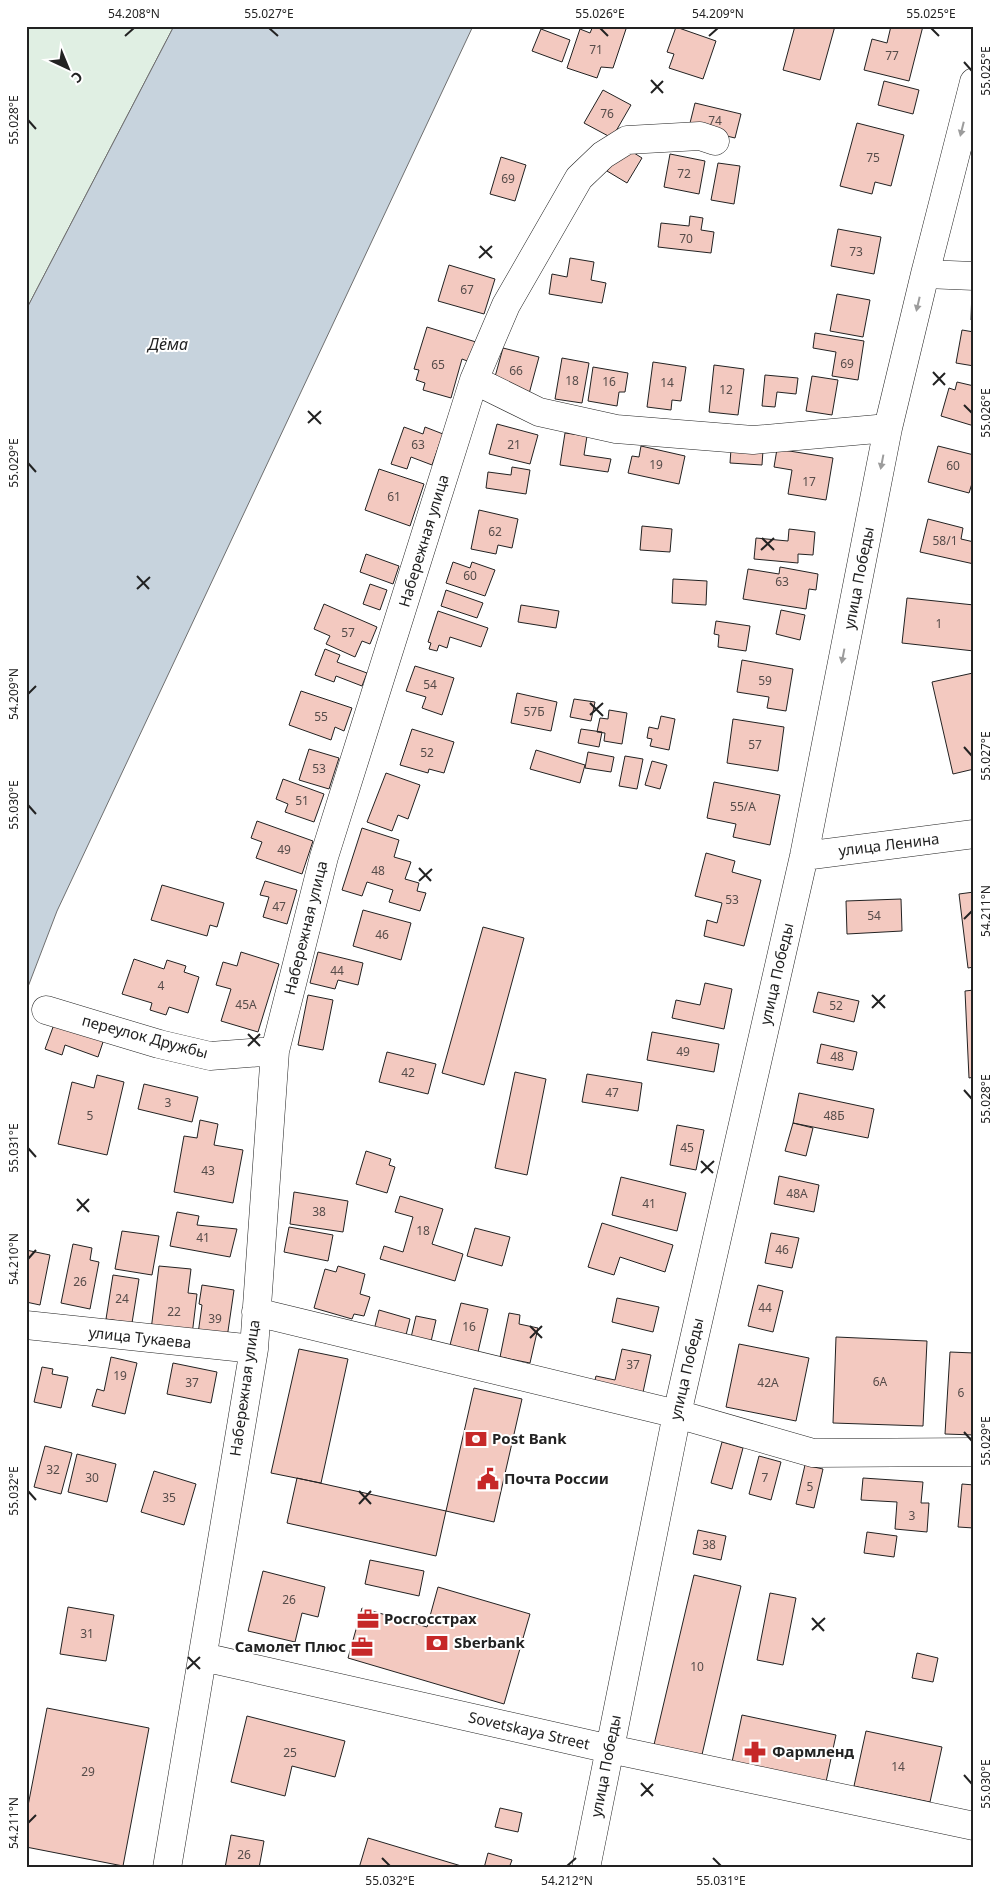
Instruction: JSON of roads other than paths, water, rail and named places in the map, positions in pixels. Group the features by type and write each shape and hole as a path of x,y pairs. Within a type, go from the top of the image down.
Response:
{"street":[{"name":"улица Победы","path":"586,1868 677,1414 804,856 888,428 924,274 974,82"},
{"name":"Набережная улица","path":"167,1868 254,1349 275,1052 324,857 474,380 506,305 579,178 603,155 627,140 700,136 715,141"},
{"path":"924,274 974,276"},
{"path":"474,380 539,412 616,429 753,440 888,428"},
{"name":"улица Ленина","path":"804,856 974,834"},
{"name":"переулок Дружбы","path":"46,1010 159,1044 210,1056 275,1052"},
{"path":"256,1312 677,1414 813,1453 974,1452"},
{"name":"улица Тукаева","path":"26,1325 254,1349"},
{"name":"Sovetskaya Street","path":"203,1657 610,1749 974,1826"}],"water":[{"name":"Дёма","path":"174,26 473,26 57,911 26,992 26,310"}],"place":[{"name":"Post Bank","path":"476,1439"},
{"name":"Почта России","path":"488,1479"},
{"name":"Росгосстрах","path":"368,1619"},
{"name":"Sberbank","path":"437,1643"},
{"name":"Самолет Плюс","path":"362,1647"},
{"name":"Фармленд","path":"755,1752"}]}
